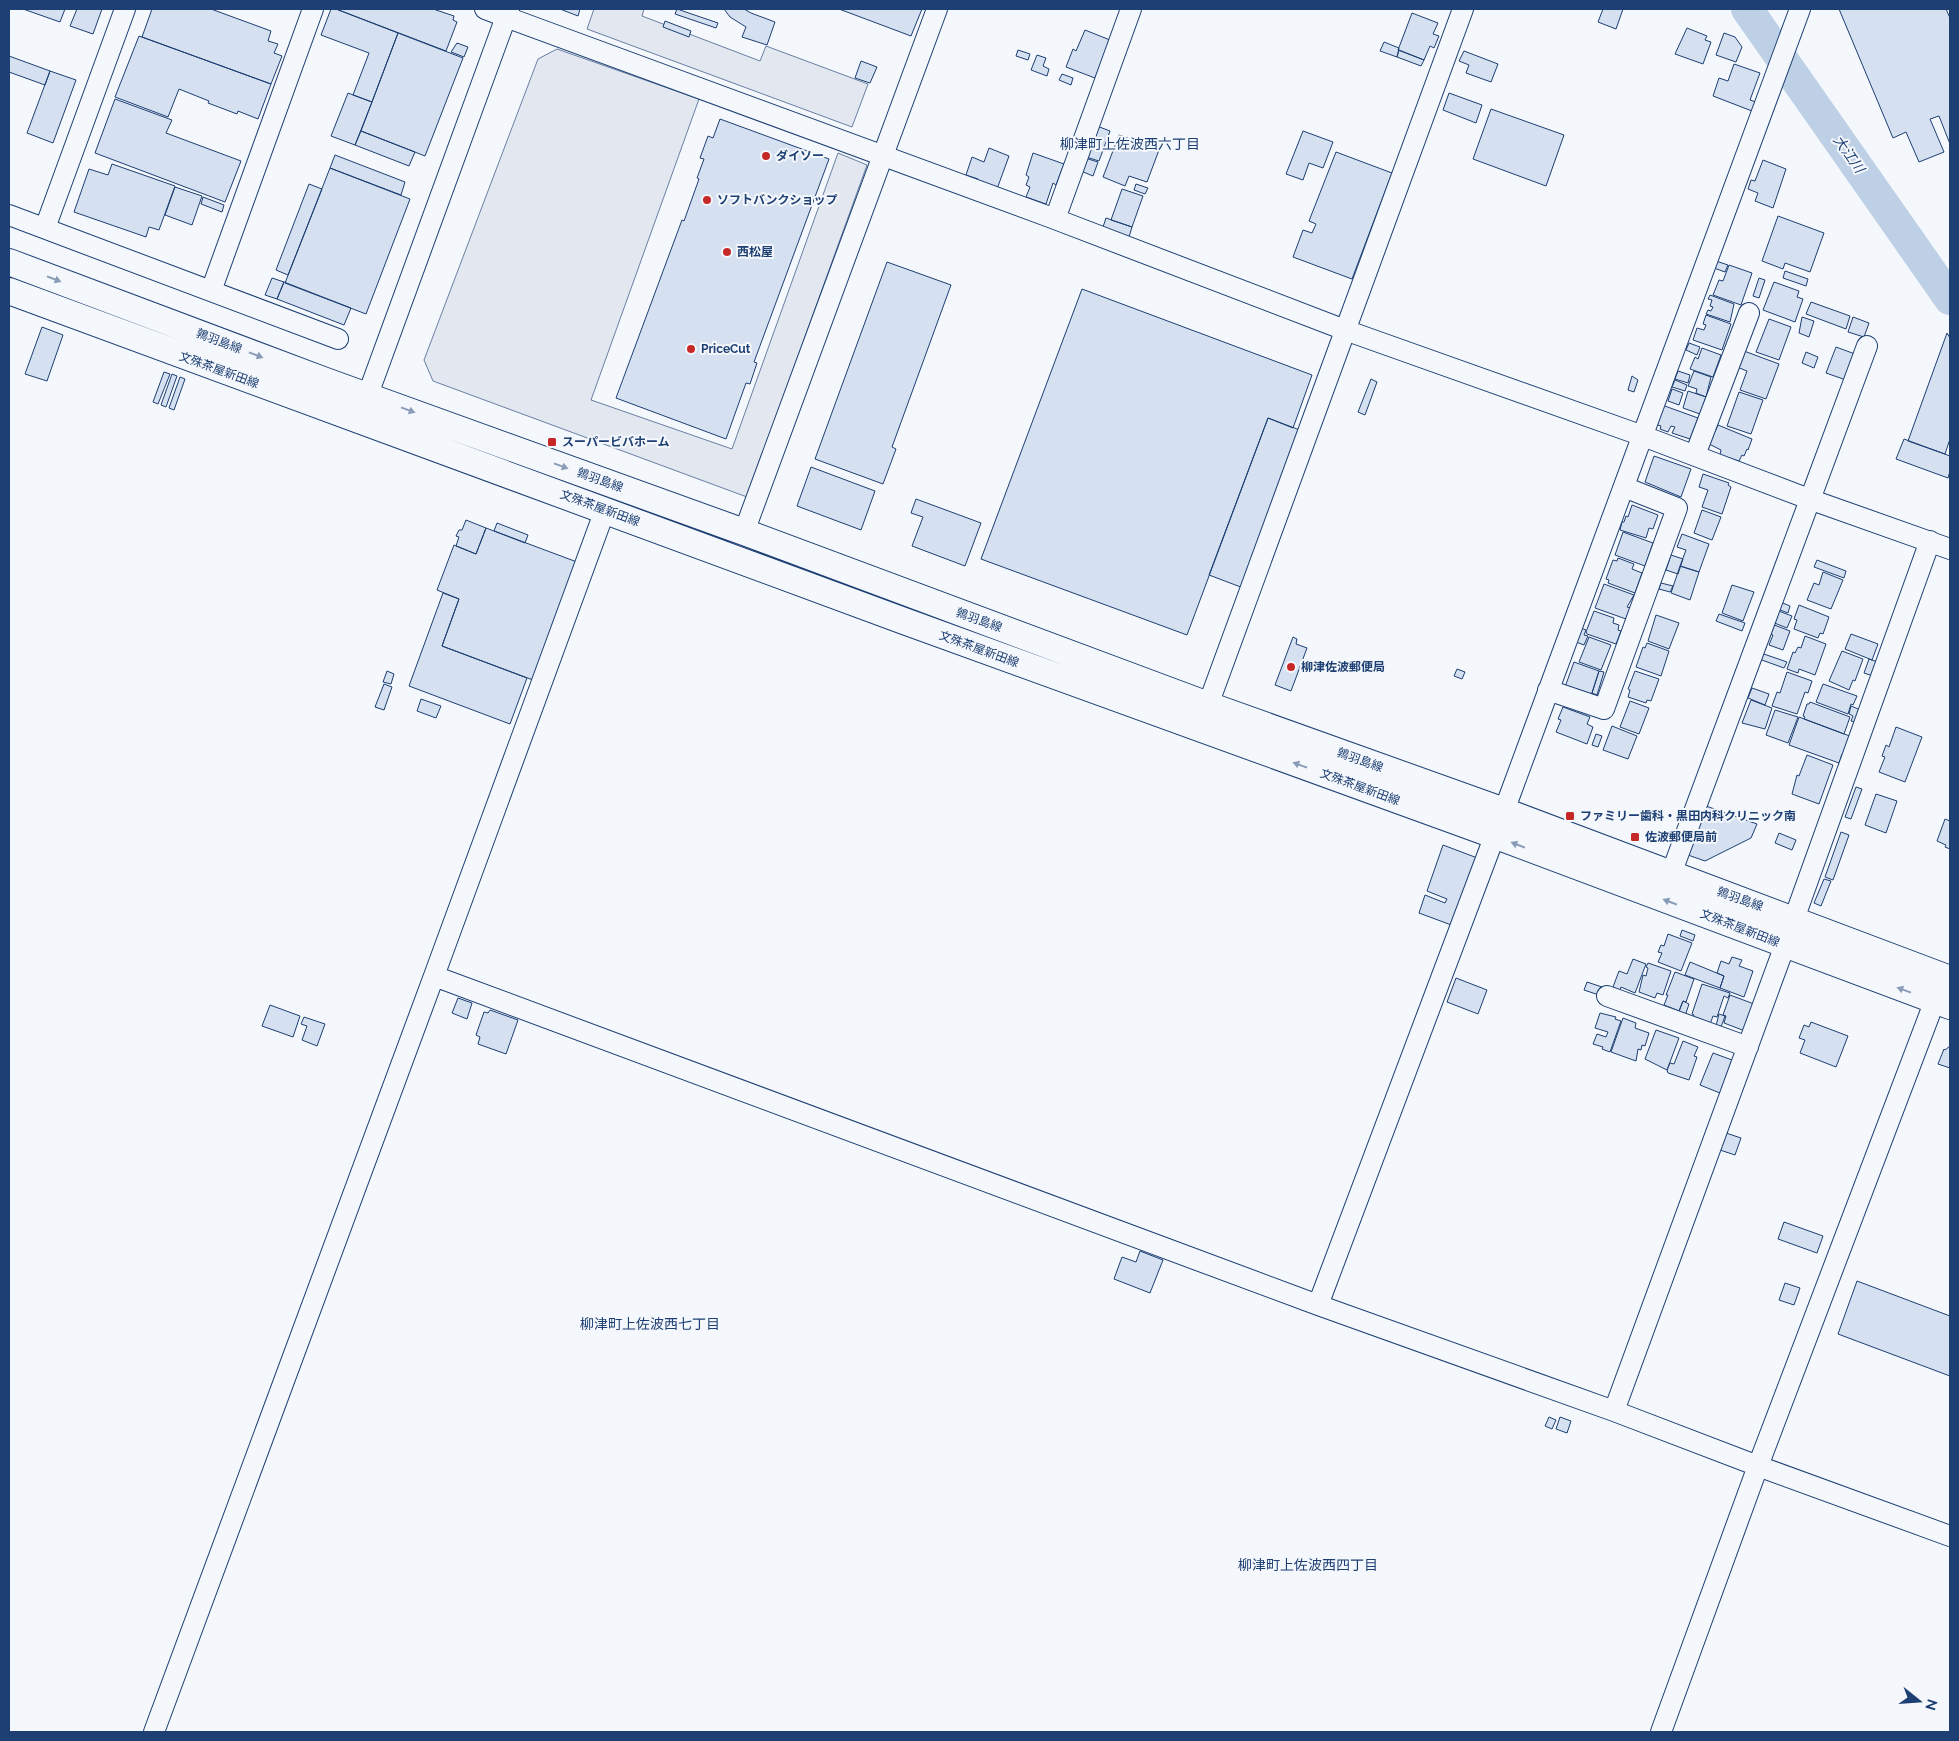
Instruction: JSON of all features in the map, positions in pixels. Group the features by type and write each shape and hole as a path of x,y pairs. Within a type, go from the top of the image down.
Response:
{"main road":[{"name":"鶉羽島線","path":"9,262 1208,705 1504,811 1947,978"},
{"name":"文殊茶屋新田線","path":"9,291 1494,836 1943,1004"}],"street":[{"path":"45,228 125,9"},
{"path":"211,291 313,9"},
{"path":"485,9 508,13 1345,330 1643,436 1809,499 1950,549"},
{"path":"744,532 938,9"},
{"path":"1055,219 1131,9"},
{"path":"1208,705 1463,9"},
{"path":"1318,1305 1504,811 1800,9"},
{"path":"359,420 508,13"},
{"path":"9,215 338,339"},
{"path":"1695,455 1749,313"},
{"path":"1671,874 1866,346"},
{"path":"1548,690 1604,709 1677,508 1624,487"},
{"path":"154,1732 605,510"},
{"path":"1794,919 1930,541"},
{"path":"1614,1411 1785,945"},
{"path":"434,976 1318,1305 1614,1411 1950,1536"},
{"path":"1661,1732 1758,1466 1943,1004 1947,978"},
{"path":"1607,996 1748,1047"}],"shaded area":[{"path":"594,9 644,9 642,16 760,61 766,46 868,84 852,127 587,29"},
{"path":"557,49 699,99 591,400 732,449 838,153 867,165 747,497 433,381 424,360 538,59"}],"building":[{"path":"23,9 65,9 60,22"},
{"path":"77,9 102,9 93,34 70,26"},
{"path":"152,9 211,9 271,31 268,41 278,44 274,53 282,56 271,84 142,37"},
{"path":"331,9 336,9 398,33 372,102 353,95 369,53 321,35"},
{"path":"336,9 433,9 454,16 453,20 457,22 446,51"},
{"path":"560,9 580,9 578,16"},
{"path":"677,9 718,23 716,28 675,14"},
{"path":"724,9 744,9 775,22 767,45 742,37 746,27 730,17"},
{"path":"839,9 922,9 911,36"},
{"path":"1603,9 1623,9 1616,29 1598,22"},
{"path":"1839,9 1946,9 1950,18 1950,144 1939,116 1930,119 1944,152 1919,162 1906,132 1893,138"},
{"path":"1412,13 1438,23 1433,34 1439,36 1434,48 1430,46 1424,60 1398,50"},
{"path":"665,21 691,31 689,37 663,27"},
{"path":"1687,28 1707,36 1705,40 1711,42 1703,64 1675,54"},
{"path":"1085,30 1110,40 1095,78 1066,67 1073,49 1076,51"},
{"path":"398,33 463,58 425,156 361,131"},
{"path":"1724,33 1735,37 1742,47 1736,62 1716,55"},
{"path":"139,36 271,84 258,119 238,111 237,114 208,103 209,101 179,89 168,117 115,97"},
{"path":"1384,42 1399,48 1397,57 1380,51"},
{"path":"457,43 468,47 464,57 451,52"},
{"path":"1018,50 1030,54 1028,60 1016,56"},
{"path":"1399,50 1424,60 1421,66 1397,57"},
{"path":"1464,51 1498,64 1491,82 1466,73 1469,65 1459,61"},
{"path":"1037,55 1046,58 1043,66 1049,69 1047,76 1031,70"},
{"path":"9,56 50,71 45,85 9,72"},
{"path":"861,61 877,67 870,83 855,78"},
{"path":"1734,64 1760,73 1750,100 1756,102 1752,111 1713,96 1719,78 1728,81"},
{"path":"50,71 76,80 53,143 27,133"},
{"path":"1062,74 1073,78 1071,85 1059,80"},
{"path":"348,93 372,102 355,145 331,136"},
{"path":"1449,93 1482,105 1476,123 1443,110"},
{"path":"115,99 172,120 166,133 241,161 225,202 95,153"},
{"path":"1491,109 1564,135 1546,186 1473,159"},
{"path":"720,119 829,159 754,362 757,363 750,384 746,383 726,439 616,398 699,179 697,178 704,159 700,158 708,136 713,138"},
{"path":"1097,126 1110,131 1099,161 1086,157"},
{"path":"361,131 415,152 409,166 355,145"},
{"path":"1303,131 1333,142 1323,168 1309,163 1303,180 1286,174"},
{"path":"1119,135 1159,150 1147,182 1129,176 1125,186 1103,177"},
{"path":"989,148 1009,156 997,189 977,182 978,179 966,175 972,157 984,162"},
{"path":"1336,152 1392,173 1352,279 1293,257 1303,230 1312,233 1316,224 1309,221"},
{"path":"1033,153 1064,164 1056,185 1053,183 1046,204 1026,197 1030,187 1026,185 1029,177 1026,175"},
{"path":"335,155 405,182 401,195 330,168"},
{"path":"1085,158 1098,162 1093,176 1081,171"},
{"path":"1763,160 1786,169 1773,208 1755,201 1758,193 1748,189 1751,180 1755,181"},
{"path":"112,164 175,186 159,230 149,227 146,237 74,212 89,169 108,175"},
{"path":"330,168 410,199 366,314 285,283"},
{"path":"309,184 322,189 288,275 276,270"},
{"path":"1136,184 1148,188 1145,194 1134,190"},
{"path":"175,187 202,196 192,225 165,215"},
{"path":"1122,189 1143,196 1132,227 1111,220"},
{"path":"203,197 224,205 222,212 201,204"},
{"path":"1778,216 1824,233 1810,272 1785,263 1783,269 1762,261"},
{"path":"1106,218 1132,227 1129,237 1103,227"},
{"path":"1716,261 1728,265 1725,272 1714,268"},
{"path":"887,262 951,285 892,447 896,449 883,484 815,459"},
{"path":"1729,265 1752,273 1741,305 1713,295 1719,280 1723,281"},
{"path":"1785,271 1808,279 1806,286 1783,278"},
{"path":"272,278 284,282 277,299 265,295"},
{"path":"1759,278 1765,280 1759,298 1753,296"},
{"path":"284,282 351,308 344,325 277,299"},
{"path":"1774,282 1799,291 1797,297 1803,299 1795,322 1763,310"},
{"path":"1082,289 1312,375 1293,428 1268,418 1187,635 981,559"},
{"path":"1710,295 1734,304 1730,322 1706,314 1713,307 1710,306 1712,300 1708,299"},
{"path":"1811,302 1850,316 1846,329 1806,314"},
{"path":"1706,315 1731,324 1722,350 1693,340 1697,328 1704,330 1706,325 1703,324"},
{"path":"1802,317 1814,321 1809,337 1799,333"},
{"path":"1853,317 1869,323 1864,337 1848,332"},
{"path":"1769,319 1791,327 1779,360 1756,352"},
{"path":"42,327 63,335 47,381 25,374"},
{"path":"1947,333 1950,338 1950,439 1945,454 1908,441"},
{"path":"1689,343 1700,347 1697,355 1686,350"},
{"path":"1836,347 1855,354 1846,380 1826,373"},
{"path":"1702,348 1721,355 1713,377 1690,369 1695,357 1698,359"},
{"path":"1744,351 1779,364 1766,399 1740,390 1747,371 1737,367"},
{"path":"1806,352 1818,357 1814,368 1802,363"},
{"path":"1678,371 1690,375 1688,383 1675,379"},
{"path":"1694,371 1711,377 1706,397 1696,393 1697,389 1688,386"},
{"path":"164,372 170,374 158,404 153,402"},
{"path":"172,374 177,376 166,407 161,405"},
{"path":"1632,376 1638,380 1634,392 1628,390"},
{"path":"180,377 185,379 174,410 169,408"},
{"path":"1371,379 1377,382 1365,415 1358,412"},
{"path":"1675,380 1687,385 1685,391 1672,387"},
{"path":"1672,389 1683,393 1679,405 1668,401"},
{"path":"1688,391 1706,397 1700,414 1683,408"},
{"path":"1739,392 1763,400 1751,434 1727,426"},
{"path":"1662,405 1698,418 1690,439 1672,433 1675,427 1671,426 1668,432 1660,429 1661,426 1655,424"},
{"path":"1268,418 1305,432 1246,589 1209,575"},
{"path":"1718,425 1752,439 1748,450 1739,461 1720,455 1721,450 1709,444"},
{"path":"1904,439 1950,456 1948,478 1896,459"},
{"path":"1654,456 1691,469 1681,497 1645,482"},
{"path":"811,467 875,491 861,530 797,506"},
{"path":"1703,474 1729,483 1728,485 1731,487 1722,514 1702,507 1708,490 1699,487"},
{"path":"916,499 981,523 965,566 912,546 923,517 911,513"},
{"path":"1632,505 1658,515 1653,529 1649,528 1646,538 1620,530 1622,522 1624,522 1626,516 1628,517"},
{"path":"1702,510 1721,517 1712,540 1694,533"},
{"path":"466,520 486,528 476,554 456,546 459,537 456,536 459,530 462,530"},
{"path":"497,523 528,535 525,543 494,531"},
{"path":"486,528 577,562 533,680 442,646 459,599 437,590 454,545 476,554"},
{"path":"1623,532 1653,543 1645,566 1615,555"},
{"path":"1682,534 1709,544 1699,572 1680,566 1686,550 1677,547"},
{"path":"1671,555 1683,559 1678,574 1666,570"},
{"path":"1618,558 1634,564 1632,569 1642,573 1635,593 1608,583 1609,580 1606,579 1613,560 1617,561"},
{"path":"1817,560 1846,571 1844,578 1814,567"},
{"path":"1680,566 1699,572 1690,600 1671,593"},
{"path":"1823,572 1843,580 1831,609 1807,600 1814,583 1819,585"},
{"path":"1661,583 1673,586 1670,592 1659,589"},
{"path":"1604,584 1634,595 1627,607 1630,608 1626,619 1595,608"},
{"path":"1732,585 1754,592 1743,621 1722,613"},
{"path":"443,593 459,599 442,646 527,678 510,724 409,686"},
{"path":"1778,601 1790,606 1788,613 1775,608"},
{"path":"1799,605 1829,617 1823,634 1820,633 1818,638 1794,629 1797,620 1794,619"},
{"path":"1776,610 1792,616 1787,628 1772,622"},
{"path":"1594,611 1614,618 1613,623 1619,625 1618,630 1621,631 1616,644 1587,634 1586,632"},
{"path":"1719,614 1745,623 1742,631 1716,621"},
{"path":"1656,615 1679,623 1669,649 1648,641"},
{"path":"1769,623 1790,631 1783,650 1769,645 1773,635 1765,632"},
{"path":"1581,628 1586,630 1584,635 1588,636 1584,645 1576,642"},
{"path":"1851,634 1878,644 1872,660 1845,649"},
{"path":"1805,636 1826,644 1815,675 1799,669 1798,673 1787,669 1793,652 1795,653 1798,647 1801,648"},
{"name":"柳津佐波郵便局","path":"1293,637 1297,639 1296,644 1307,648 1291,691 1275,685"},
{"path":"1589,637 1611,645 1601,670 1579,662"},
{"path":"1647,643 1669,651 1661,676 1636,667 1643,647 1645,648"},
{"path":"1842,651 1863,659 1855,681 1853,680 1849,690 1829,681"},
{"path":"1761,653 1787,662 1784,668 1759,659"},
{"path":"1869,659 1881,663 1876,677 1864,673"},
{"path":"1574,662 1599,671 1591,696 1565,687"},
{"path":"1457,669 1465,672 1462,679 1454,676"},
{"path":"387,671 394,674 391,684 383,682"},
{"path":"1599,671 1604,672 1597,695 1592,693"},
{"path":"1635,671 1659,679 1651,701 1647,700 1646,703 1628,697 1630,690 1628,689"},
{"path":"1787,672 1812,681 1808,693 1805,692 1797,714 1772,706 1777,692 1780,693"},
{"path":"384,684 392,687 384,710 375,707"},
{"path":"1823,684 1857,696 1853,705 1851,704 1848,714 1816,702"},
{"path":"1752,688 1769,694 1765,705 1748,698"},
{"path":"421,699 441,706 436,718 417,711"},
{"path":"1751,700 1772,708 1765,729 1742,723"},
{"path":"1630,701 1649,708 1639,734 1620,727"},
{"path":"1810,702 1850,717 1844,734 1804,719 1805,717 1803,716 1807,704"},
{"path":"1851,706 1863,711 1859,723 1851,721 1853,716 1849,714"},
{"path":"1563,707 1590,717 1587,724 1593,727 1587,744 1556,732 1561,720 1558,719"},
{"path":"1775,710 1798,717 1788,743 1766,735"},
{"path":"1799,717 1855,738 1849,757 1842,754 1839,763 1789,745"},
{"path":"1612,726 1637,736 1628,759 1603,750"},
{"path":"1896,727 1922,737 1905,782 1879,772 1885,757 1882,756 1886,745 1889,747"},
{"path":"1596,734 1602,736 1598,747 1592,745"},
{"path":"1807,755 1833,765 1819,804 1792,794 1797,775 1799,776"},
{"path":"1856,787 1862,789 1851,819 1845,817"},
{"path":"1876,794 1897,801 1886,833 1865,825"},
{"path":"1706,806 1757,824 1751,838 1705,861 1688,855"},
{"path":"1945,819 1950,821 1950,849 1937,841"},
{"path":"1841,832 1849,835 1833,880 1825,877"},
{"path":"1779,833 1796,840 1792,850 1775,843"},
{"path":"1443,845 1480,859 1454,926 1419,913 1425,895 1445,903 1447,899 1427,891"},
{"path":"1824,879 1831,881 1821,906 1814,903"},
{"path":"1682,930 1695,935 1693,941 1680,936"},
{"path":"1668,934 1692,943 1681,971 1658,962 1662,953 1658,952 1661,945 1664,946"},
{"path":"1732,957 1742,960 1739,966 1753,971 1744,997 1720,988 1724,976 1717,973 1721,961 1729,964"},
{"path":"1633,959 1646,964 1635,993 1621,987 1620,990 1613,987 1619,971 1627,974"},
{"path":"1690,962 1724,976 1720,988 1685,975"},
{"path":"1648,963 1671,971 1663,995 1657,993 1655,998 1639,992 1643,975 1646,976"},
{"path":"1675,972 1694,979 1686,1002 1683,1001 1679,1011 1664,1005"},
{"path":"1456,978 1487,990 1478,1014 1447,1002"},
{"path":"1587,982 1602,987 1599,995 1584,990"},
{"path":"1702,984 1730,993 1728,998 1724,996 1717,1017 1713,1016 1709,1027 1691,1021"},
{"path":"1730,995 1754,1004 1745,1031 1724,1023 1726,1016 1723,1015"},
{"path":"458,998 472,1003 467,1019 452,1013"},
{"path":"1683,1001 1689,1004 1685,1016 1678,1014"},
{"path":"270,1005 300,1016 293,1037 262,1026"},
{"path":"490,1010 518,1020 506,1054 478,1044 480,1037 476,1035 484,1012 488,1013"},
{"path":"1600,1013 1616,1017 1615,1019 1621,1021 1610,1052 1602,1049 1603,1047 1593,1044 1597,1034 1606,1037 1608,1032 1595,1028"},
{"path":"1719,1014 1725,1016 1721,1027 1716,1026"},
{"path":"304,1017 325,1024 317,1046 302,1040 307,1026 301,1024"},
{"path":"1623,1018 1636,1023 1635,1028 1649,1033 1645,1046 1642,1045 1641,1050 1638,1049 1636,1061 1611,1052"},
{"path":"1811,1022 1848,1036 1836,1067 1800,1053 1805,1040 1799,1038 1804,1025 1809,1027"},
{"path":"1656,1030 1679,1038 1667,1070 1645,1059"},
{"path":"1683,1041 1698,1047 1694,1056 1697,1057 1689,1080 1668,1073 1667,1070 1670,1063 1674,1064"},
{"path":"1950,1046 1950,1068 1938,1064 1944,1049"},
{"path":"1713,1053 1732,1060 1720,1093 1700,1085"},
{"path":"1726,1133 1741,1138 1735,1155 1720,1150"},
{"path":"1784,1222 1823,1236 1817,1253 1778,1239"},
{"path":"1140,1251 1163,1260 1150,1293 1114,1279 1122,1257 1136,1262"},
{"path":"1857,1281 1950,1316 1950,1376 1838,1334"},
{"path":"1785,1283 1800,1288 1794,1305 1779,1300"},
{"path":"1549,1417 1556,1420 1552,1429 1545,1426"},
{"path":"1560,1417 1571,1421 1567,1433 1556,1429"}],"waterway":[{"name":"大江川","path":"1747,9 1950,299"}],"place":[{"name":"ダイソー","path":"766,156"},
{"name":"ソフトバンクショップ","path":"707,200"},
{"name":"西松屋","path":"727,252"},
{"name":"PriceCut","path":"691,349"},
{"name":"スーパービバホーム","path":"552,442"},
{"name":"柳津佐波郵便局","path":"1291,667"},
{"name":"ファミリー歯科・黒田内科クリニック南","path":"1570,816"},
{"name":"佐波郵便局前","path":"1635,837"}],"district":[{"name":"柳津町上佐波西六丁目","path":"1130,144"},
{"name":"柳津町上佐波西七丁目","path":"650,1324"},
{"name":"柳津町上佐波西四丁目","path":"1308,1565"}]}
